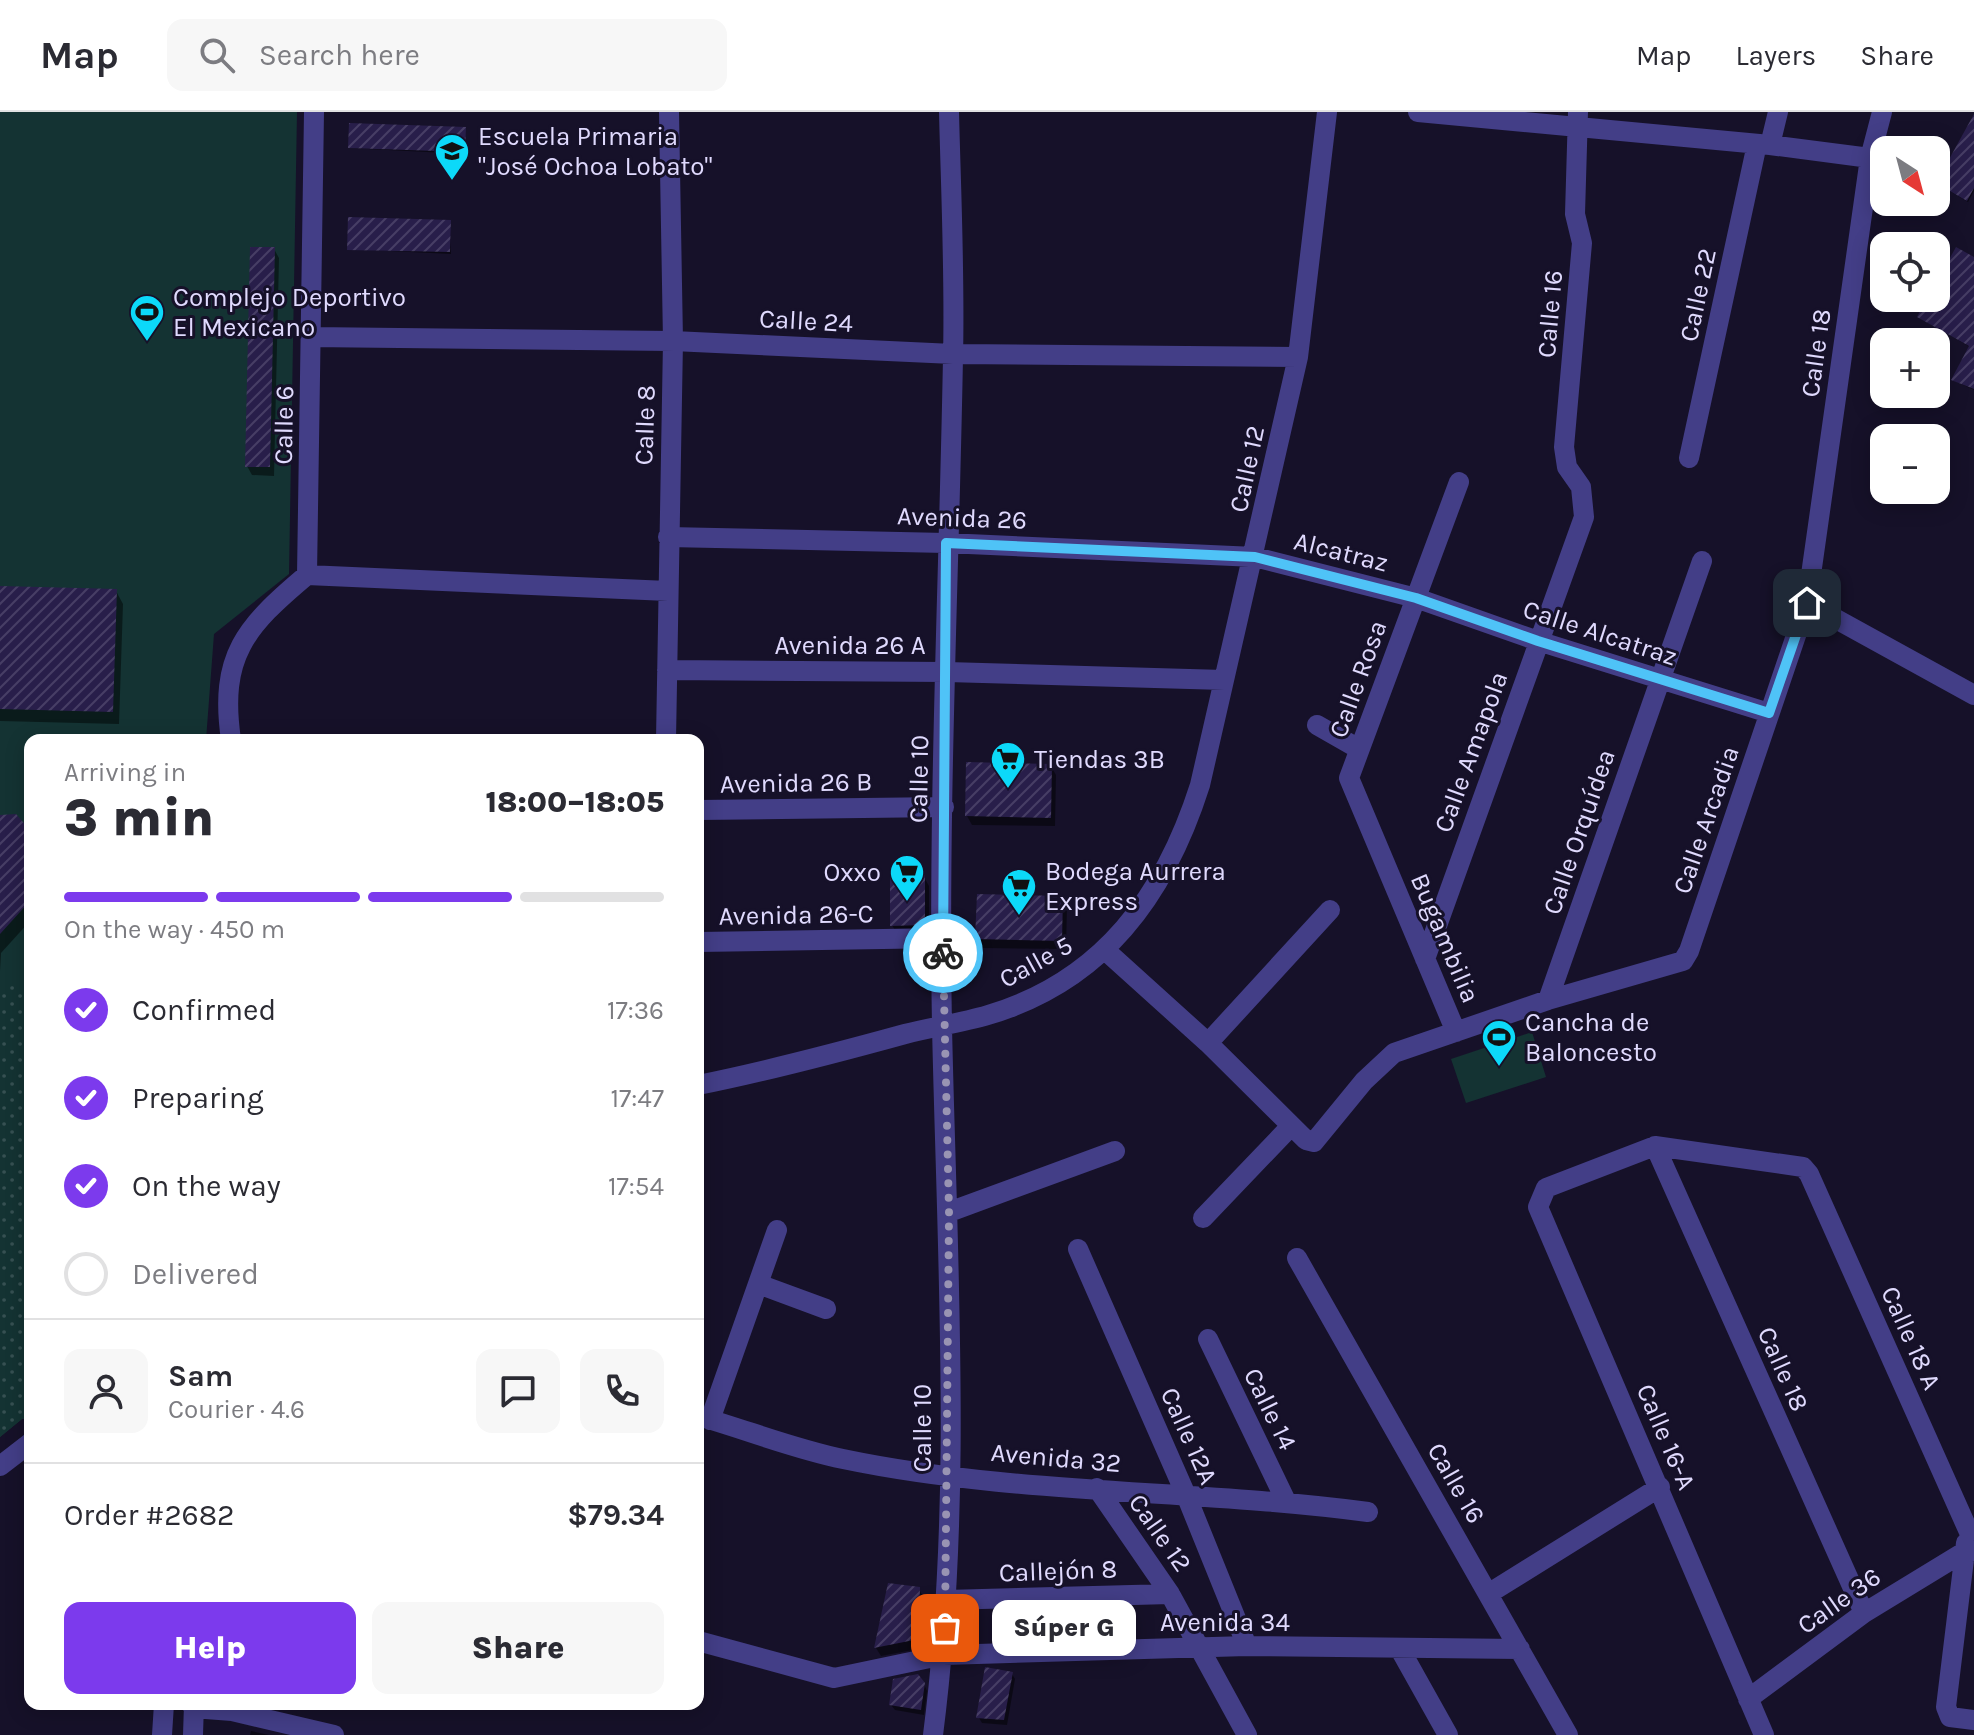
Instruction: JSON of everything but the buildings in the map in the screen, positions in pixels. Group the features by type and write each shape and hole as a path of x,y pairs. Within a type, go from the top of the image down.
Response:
{"street":[{"name":"Calle 6","path":"307,575 314,112"},
{"name":"Calle 8","path":"666,734 673,341 669,112"},
{"name":"Calle 10","path":"933,1735 944,1655 948,1476 949,1212 942,1024 946,543 953,354 949,112"},
{"name":"Calle 12","path":"1105,950 1164,876 1184,836 1200,785 1255,557 1298,357 1327,112"},
{"path":"1418,112 1577,120 1870,158"},
{"name":"Calle 22","path":"1689,458 1764,144 1778,112"},
{"name":"Calle 18","path":"1876,136 1882,112"},
{"name":"Calle 16","path":"1577,120 1575,214 1582,243 1564,447 1567,467 1581,487 1584,517"},
{"name":"Calle 18","path":"1807,603 1870,158"},
{"name":"Calle 24","path":"311,337 673,341 953,354 1298,357"},
{"name":"Calle Rosa","path":"1349,778 1459,482"},
{"name":"Calle Amapola","path":"1425,959 1584,517"},
{"name":"Avenida 26","path":"668,537 946,543 1255,557"},
{"name":"Alcatraz","path":"1255,557 1416,598"},
{"name":"Calle Orquídea","path":"1548,1000 1702,561"},
{"path":"230,734 226,709 228,676 237,651 269,610 307,575 668,591"},
{"name":"Calle Alcatraz","path":"1416,598 1538,641 1769,713"},
{"path":"1807,603 1974,695"},
{"name":"Calle Arcadia","path":"1683,961 1807,603"},
{"name":"Avenida 26 A","path":"667,670 947,672 1224,680"},
{"path":"217,734 226,709"},
{"path":"1317,725 1359,749"},
{"name":"Bugambilia","path":"1349,778 1456,1032 1548,1000 1683,961"},
{"name":"Avenida 26 B","path":"704,810 944,807"},
{"path":"1208,1043 1330,910"},
{"name":"Avenida 26-C","path":"704,942 943,938"},
{"path":"1105,950 1208,1043 1306,1140 1314,1142 1364,1081 1394,1053 1456,1032"},
{"name":"Calle 5","path":"704,1084 765,1072 942,1024 987,1016 1036,997 1105,950"},
{"path":"1203,1218 1291,1126"},
{"name":"Calle 18","path":"1655,1146 1864,1613"},
{"name":"Calle 18 A","path":"1655,1146 1803,1167 1809,1174 1970,1538"},
{"name":"Calle 16-A","path":"1655,1146 1546,1188 1540,1196 1538,1207 1764,1735"},
{"path":"949,1212 1115,1151"},
{"path":"704,1418 777,1230"},
{"name":"Calle 12A","path":"1078,1249 1186,1495 1247,1646"},
{"name":"Calle 16","path":"1297,1258 1568,1735"},
{"path":"758,1284 826,1309"},
{"name":"Calle 14","path":"1208,1339 1286,1501"},
{"name":"Avenida 32","path":"704,1418 843,1459 948,1476 1286,1501 1368,1512"},
{"path":"0,1466 24,1448"},
{"path":"1488,1594 1660,1487"},
{"name":"Calle 12","path":"1097,1488 1170,1594 1247,1735"},
{"path":"1970,1538 1946,1707 1950,1717 1974,1720"},
{"name":"Calle 36","path":"1748,1699 1970,1538"},
{"name":"Callejón 8","path":"946,1600 1170,1594"},
{"name":"Avenida 34","path":"704,1643 834,1678 944,1655 1247,1646 1401,1651 1520,1649"},
{"path":"1401,1651 1448,1735"},
{"path":"162,1735 164,1710"},
{"path":"193,1735 194,1710"},
{"path":"241,1710 334,1735"}],"green space":[{"name":"Complejo Deportivo El Mexicano","path":"0,112 297,112 289,574 214,634 206,734 24,734 24,1419 0,1437"},
{"path":"0,984 24,985 24,1419 0,1437"},
{"name":"Cancha de Baloncesto","path":"1532,1032 1546,1077 1466,1103 1451,1059"}],"way so far":[{"path":"943,953 942,1024 949,1212 945,1628"}],"place":[{"name":"Escuela Primaria \"José Ochoa Lobato\"","path":"452,182"},
{"name":"Complejo Deportivo El Mexicano","path":"147,343"},
{"name":"Tiendas 3B","path":"1008,790"},
{"name":"Oxxo","path":"907,903"},
{"name":"Bodega Aurrera Express","path":"1019,917"},
{"name":"Cancha de Baloncesto","path":"1499,1068"},
{"name":"Súper G","path":"945,1628"}],"route":[{"path":"943,953 946,543 1255,557 1416,598 1538,641 1769,713 1807,603"}]}
